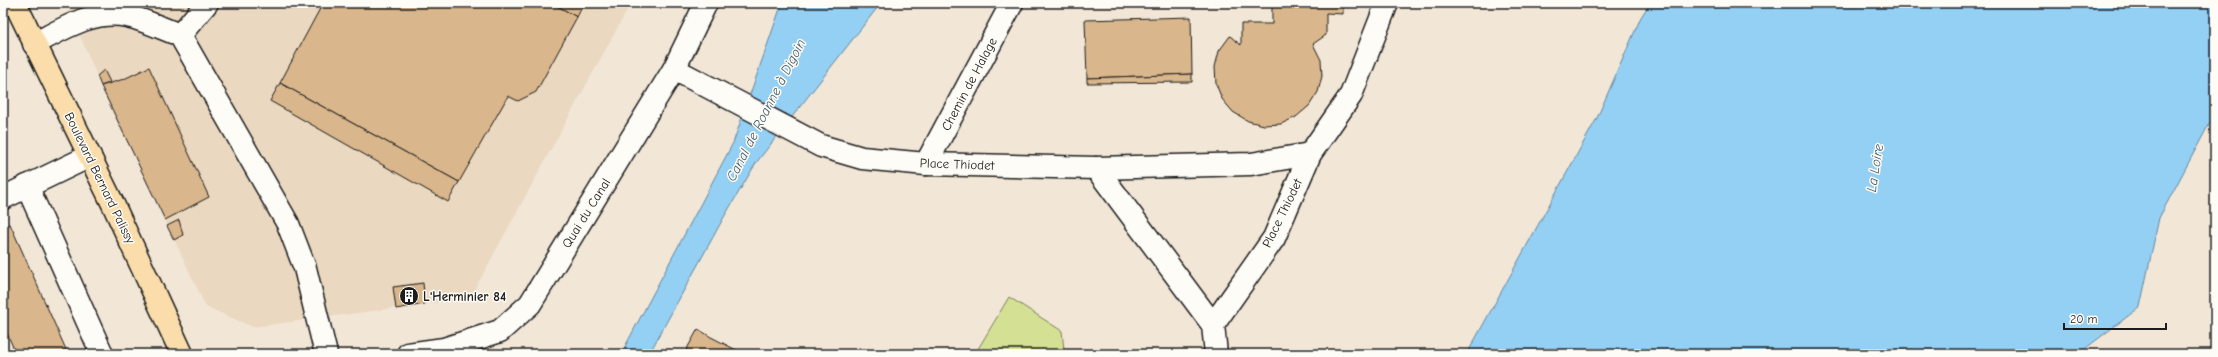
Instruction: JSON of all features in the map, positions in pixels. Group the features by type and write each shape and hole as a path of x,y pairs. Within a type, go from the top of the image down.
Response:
{"main road":[{"name":"Boulevard Bernard Palissy","path":"15,3 90,156 182,354"}],"street":[{"path":"180,35 207,3"},
{"name":"Quai du Canal","path":"408,354 451,348 500,331 530,304 674,69 706,3"},
{"name":"Chemin de Halage","path":"926,164 1012,3"},
{"path":"1310,154 1351,95 1387,3"},
{"path":"34,44 76,23 106,14 128,16 180,35 288,224 305,268 326,354"},
{"name":"Place Thiodet","path":"674,69 821,146 862,158 926,164 1096,168 1251,164 1310,154"},
{"name":"Place Thiodet","path":"1213,325 1274,238 1310,154"},
{"path":"3,198 90,156"},
{"path":"1096,168 1213,325 1216,354"},
{"path":"27,186 102,354"}],"shaded area":[{"path":"66,3 631,3 470,298 253,327 206,307 97,76"}],"green space":[{"path":"1009,297 1062,331 1064,350 1062,354 975,354"}],"water":[{"name":"Canal de Roanne à Digoin","path":"782,3 881,3 756,163 724,217 649,354 621,354 733,143"},
{"name":"La Loire","path":"1650,3 2215,3 2215,113 2159,218 2140,307 2078,354 1467,354 1597,118 1641,17"}],"building":[{"path":"323,3 552,3 577,17 536,92 518,101 508,96 459,182 280,83"},
{"path":"552,3 584,3 577,17"},
{"path":"1272,3 1343,3 1343,14 1326,13 1326,35 1313,44 1321,60 1322,76 1318,92 1309,106 1296,117 1281,124 1264,125 1248,121 1233,112 1222,99 1216,84 1215,67 1219,51 1230,36 1241,45 1241,24 1272,24"},
{"path":"1191,17 1192,74 1087,78 1085,20"},
{"path":"149,67 209,197 165,220 101,86 124,79"},
{"path":"104,70 110,82 101,86 97,76"},
{"path":"1192,74 1192,82 1087,83 1087,78"},
{"path":"280,83 459,182 448,202 270,101"},
{"path":"179,220 183,235 174,240 167,226"},
{"path":"10,224 68,354 16,354 3,324 3,227"},
{"name":"L'Herminier 84","path":"423,283 425,304 396,309 393,287"},
{"path":"698,329 711,337 744,354 684,354"}],"place":[{"name":"L'Herminier 84","path":"409,296"}]}
